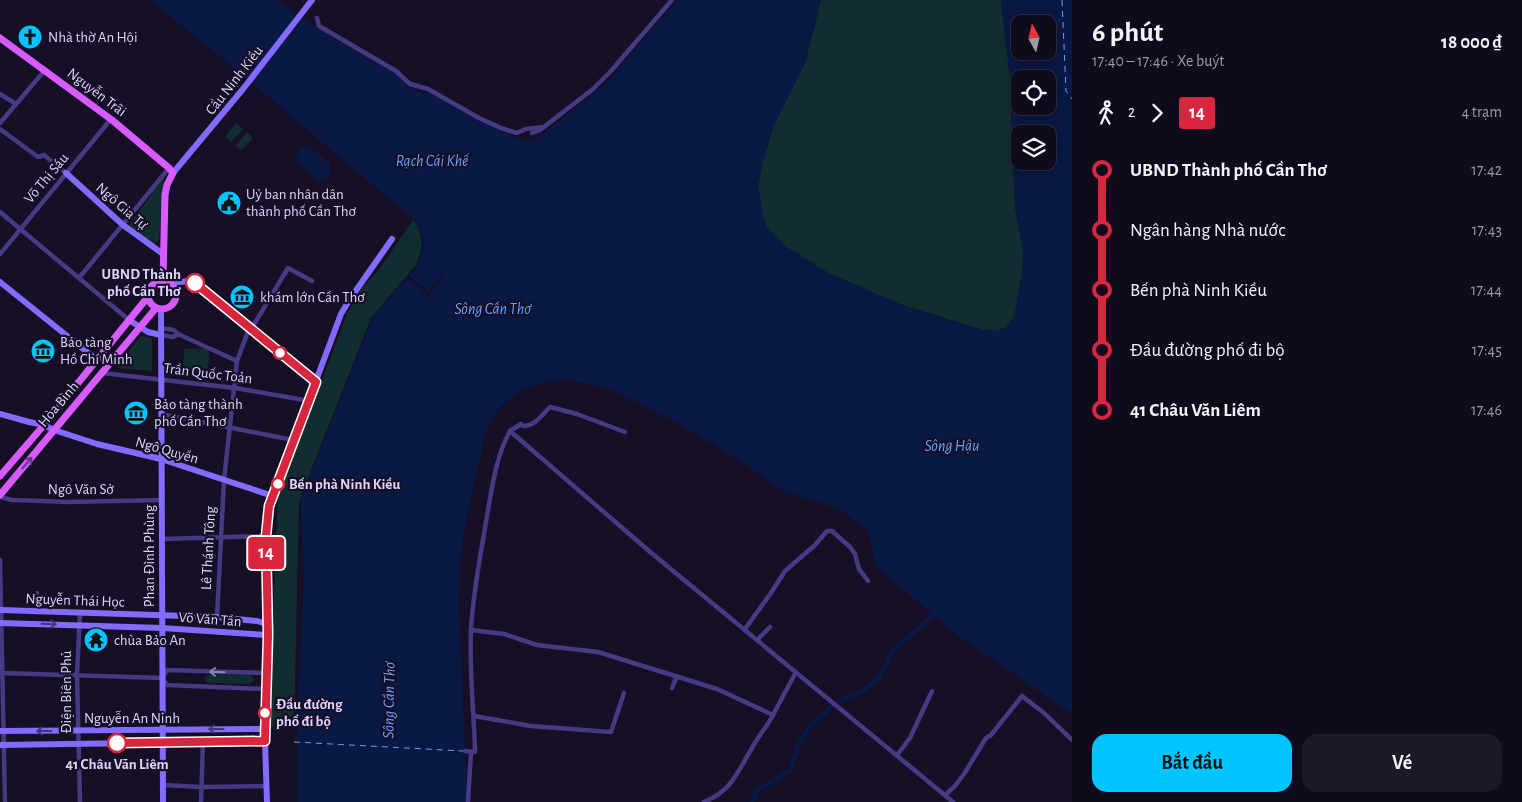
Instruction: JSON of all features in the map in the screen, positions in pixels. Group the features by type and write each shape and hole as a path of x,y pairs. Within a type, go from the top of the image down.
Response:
{"main road":[{"name":"Nguyễn Trãi","path":"0,38 111,119 171,170"},
{"path":"163,280 165,195 171,170"},
{"path":"163,280 171,283 176,293 176,298 170,306 158,308 152,306 147,298 148,289 151,285 154,282 163,280"},
{"name":"Hòa Bình","path":"0,476 147,298"},
{"name":"Hòa Bình","path":"0,496 158,308"}],"street":[{"name":"Cầu Ninh Kiều","path":"171,170 191,153 243,90 312,0"},
{"path":"532,132 544,127 612,71 672,0"},
{"path":"317,18 319,26 400,74 410,84 428,89 479,118 517,133 526,129 544,127"},
{"path":"0,123 45,70"},
{"path":"0,94 16,104"},
{"name":"Võ Thị Sáu","path":"0,254 111,119"},
{"path":"0,129 38,157 44,155 66,173"},
{"path":"79,278 171,170"},
{"name":"Ngô Gia Tự","path":"66,173 124,225 163,254"},
{"path":"0,212 140,328 148,332 174,330 178,334 237,361"},
{"path":"267,802 265,741 268,635 266,536 269,506 293,440 310,401 341,314 392,239"},
{"name":"Lê Thánh Tông","path":"217,617 224,480 237,361 249,328 253,326 288,268 312,281"},
{"path":"171,283 189,281 195,283 316,382"},
{"path":"0,282 97,360"},
{"name":"Phan Đình Phùng","path":"158,308 161,332 163,802"},
{"name":"Trần Quốc Toản","path":"102,373 234,388 310,401"},
{"path":"468,802 468,751 475,752 471,630 474,596 490,500 506,439 510,431 520,424 528,426 534,423 550,407 578,414 625,432"},
{"path":"0,414 44,425"},
{"path":"161,414 293,440"},
{"name":"Ngô Quyền","path":"44,425 97,444 161,459 273,496"},
{"path":"510,431 649,551 953,802"},
{"name":"Ngô Văn Sở","path":"0,496 12,500 69,502 162,500"},
{"path":"745,630 787,569 816,545 827,531 832,531 856,554 859,570 868,581"},
{"path":"162,539 266,536"},
{"path":"0,560 1,731 5,802"},
{"path":"37,593 37,611"},
{"name":"Nguyễn Thái Học","path":"1,610 217,617 257,621 267,624"},
{"name":"Điện Biên Phủ","path":"80,613 78,675 80,802"},
{"name":"Võ Văn Tần","path":"1,623 162,628 268,635"},
{"path":"757,640 770,627"},
{"path":"471,630 504,634 537,645 598,652 717,689 773,715"},
{"path":"163,678 167,670 266,673"},
{"path":"704,802 723,792 733,781 746,756 773,715 796,672"},
{"path":"1,673 163,678"},
{"path":"672,688 677,676"},
{"path":"163,678 167,685 265,689"},
{"path":"896,755 910,738 932,691"},
{"path":"474,716 532,726 611,732 624,693"},
{"path":"945,795 955,786 986,738 991,735 1022,696 1044,713 1072,740"},
{"name":"Nguyễn An Ninh","path":"1,731 265,729"},
{"path":"2,745 265,741"},
{"path":"201,802 203,742"},
{"path":"163,785 201,787 267,786"}],"green space":[{"path":"821,0 1001,0 1010,78 1011,170 1014,170 1015,208 1023,250 1022,273 1014,317 1006,328 995,331 983,330 902,305 830,274 786,247 767,228 762,212 758,185 763,162 773,127 805,63"},
{"path":"236,123 243,129 231,142 225,137"},
{"path":"247,132 253,138 241,151 235,146"},
{"path":"164,177 159,240 153,245 130,227 130,224"},
{"path":"413,220 417,225 422,242 418,260 371,318 299,501 294,726 268,727 278,495 347,314 362,288 378,271"},
{"path":"141,336 152,338 152,371 118,368 117,365"},
{"path":"209,348 208,376 183,374 184,349"},
{"path":"207,675 251,675 254,680 250,684 206,682 204,679"}],"water":[{"path":"149,0 276,0 335,39 396,73 409,87 421,92 429,92 467,114 514,137 529,140 535,139 548,130 605,84 677,0 821,0 805,63 773,127 763,162 758,185 762,212 767,228 786,247 830,274 902,305 983,330 995,331 1006,328 1014,317 1022,273 1023,250 1015,208 1014,170 1056,170 1056,125 1012,125 1011,115 1056,115 1056,70 1011,70 1011,104 1001,0 1072,0 1072,714 957,635 876,566 868,531 839,509 781,490 739,460 678,423 608,388 568,380 544,382 522,390 510,398 498,409 490,423 484,439 466,522 460,563 459,604 466,802 297,802 297,723 304,581 300,501 372,318 416,267 423,245 418,224 414,219"},
{"path":"310,146 330,164 330,174 326,180 316,180 295,160 300,148"}],"pier":[{"path":"443,273 445,274 425,299 423,297 426,293 407,278 408,275 428,291"}],"waterway":[{"path":"752,802 757,790 790,771 799,744 810,725 829,708 843,699 860,693 879,678 892,652 933,615"}],"ferry route":[{"path":"1062,0 1066,91 1072,99"},
{"path":"294,742 463,751"}],"bus line":[{"name":"14","path":"117,743 265,741 268,635 266,536 269,506 316,382 195,283"}],"place":[{"name":"Nhà thờ An Hội","path":"30,37"},
{"name":"Uỷ ban nhân dân thành phố Cần Thơ","path":"229,203"},
{"name":"UBND Thành phố Cần Thơ","path":"195,283"},
{"name":"khám lớn Cần Thơ","path":"242,297"},
{"name":"Bảo tàng Hồ Chí Minh","path":"43,351"},
{"name":"Bảo tàng thành phố Cần Thơ","path":"136,413"},
{"name":"Bến phà Ninh Kiều","path":"278,484"},
{"name":"chùa Bảo An","path":"96,640"},
{"name":"Đầu đường phố đi bộ","path":"265,713"},
{"name":"41 Châu Văn Liêm","path":"117,743"}],"water label":[{"name":"Rạch Cái Khế","path":"432,160"},
{"name":"Sông Cần Thơ","path":"493,308"},
{"name":"Sông Hậu","path":"952,445"},
{"name":"Sông Cần Thơ","path":"388,700"}]}
